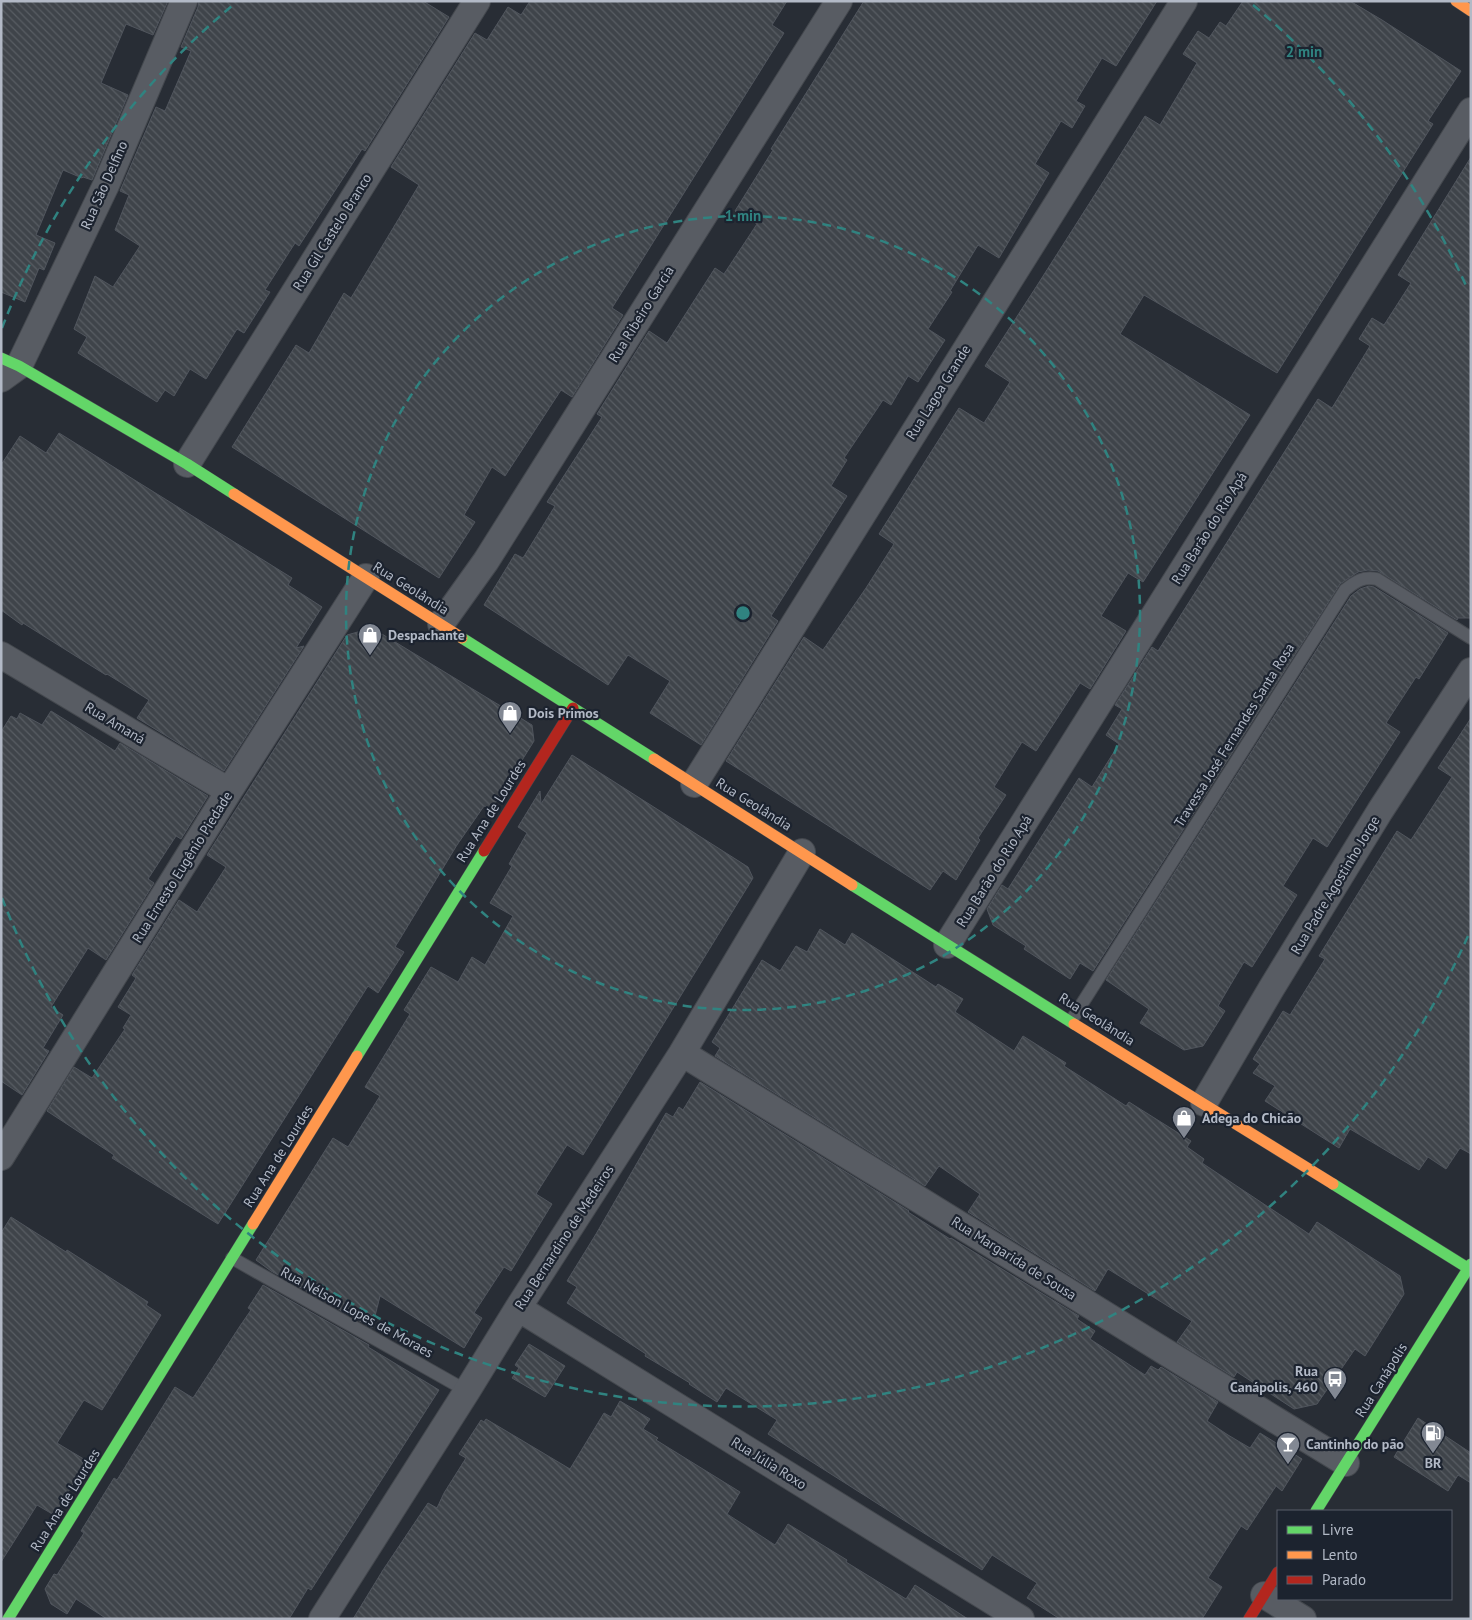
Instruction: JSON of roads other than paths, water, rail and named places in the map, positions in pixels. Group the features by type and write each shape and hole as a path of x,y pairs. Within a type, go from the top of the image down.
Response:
{"street":[{"name":"Rua São Delfino","path":"7,368 106,185 184,1"},
{"name":"Rua Gil Castelo Branco","path":"187,464 477,1"},
{"name":"Rua Ribeiro Garcia","path":"441,624 486,561 839,1"},
{"name":"Rua Lagoa Grande","path":"694,784 1184,1"},
{"path":"1456,1 1471,11"},
{"name":"Rua Barão do Rio Apá","path":"947,944 1471,111"},
{"name":"Rua Geolândia","path":"7,368 187,464 947,944 1470,1268"},
{"name":"Rua Ernesto Eugênio Piedade","path":"1,1157 229,791 366,577"},
{"name":"Rua Amaná","path":"1,656 229,791"},
{"name":"Rua Padre Agostinho Jorge","path":"1204,1103 1380,811 1471,671"},
{"name":"Rua Ana de Lourdes","path":"8,1619 573,708"},
{"name":"Rua Bernardino de Medeiros","path":"322,1619 518,1308 682,1053 802,852"},
{"name":"Rua Margarida de Sousa","path":"682,1053 1174,1359 1346,1463"},
{"name":"Rua Canápolis","path":"1317,1510 1470,1268"},
{"name":"Rua Júlia Roxo","path":"518,1308 1021,1619"},
{"path":"1249,1619 1277,1574"},
{"path":"1264,1595 1303,1619"}],"lane":[{"name":"Travessa José Fernandes Santa Rosa","path":"1071,1021 1345,590 1352,584 1369,577 1377,579 1471,638"},
{"name":"Rua Nélson Lopes de Moraes","path":"232,1258 467,1391"}],"place":[{"name":"Despachante","path":"370,656"},
{"name":"Dois Primos","path":"510,734"},
{"name":"Adega do Chicão","path":"1184,1139"},
{"name":"Rua Canápolis, 460","path":"1335,1400"},
{"name":"BR","path":"1433,1454"},
{"name":"Cantinho do pão","path":"1288,1465"}]}
